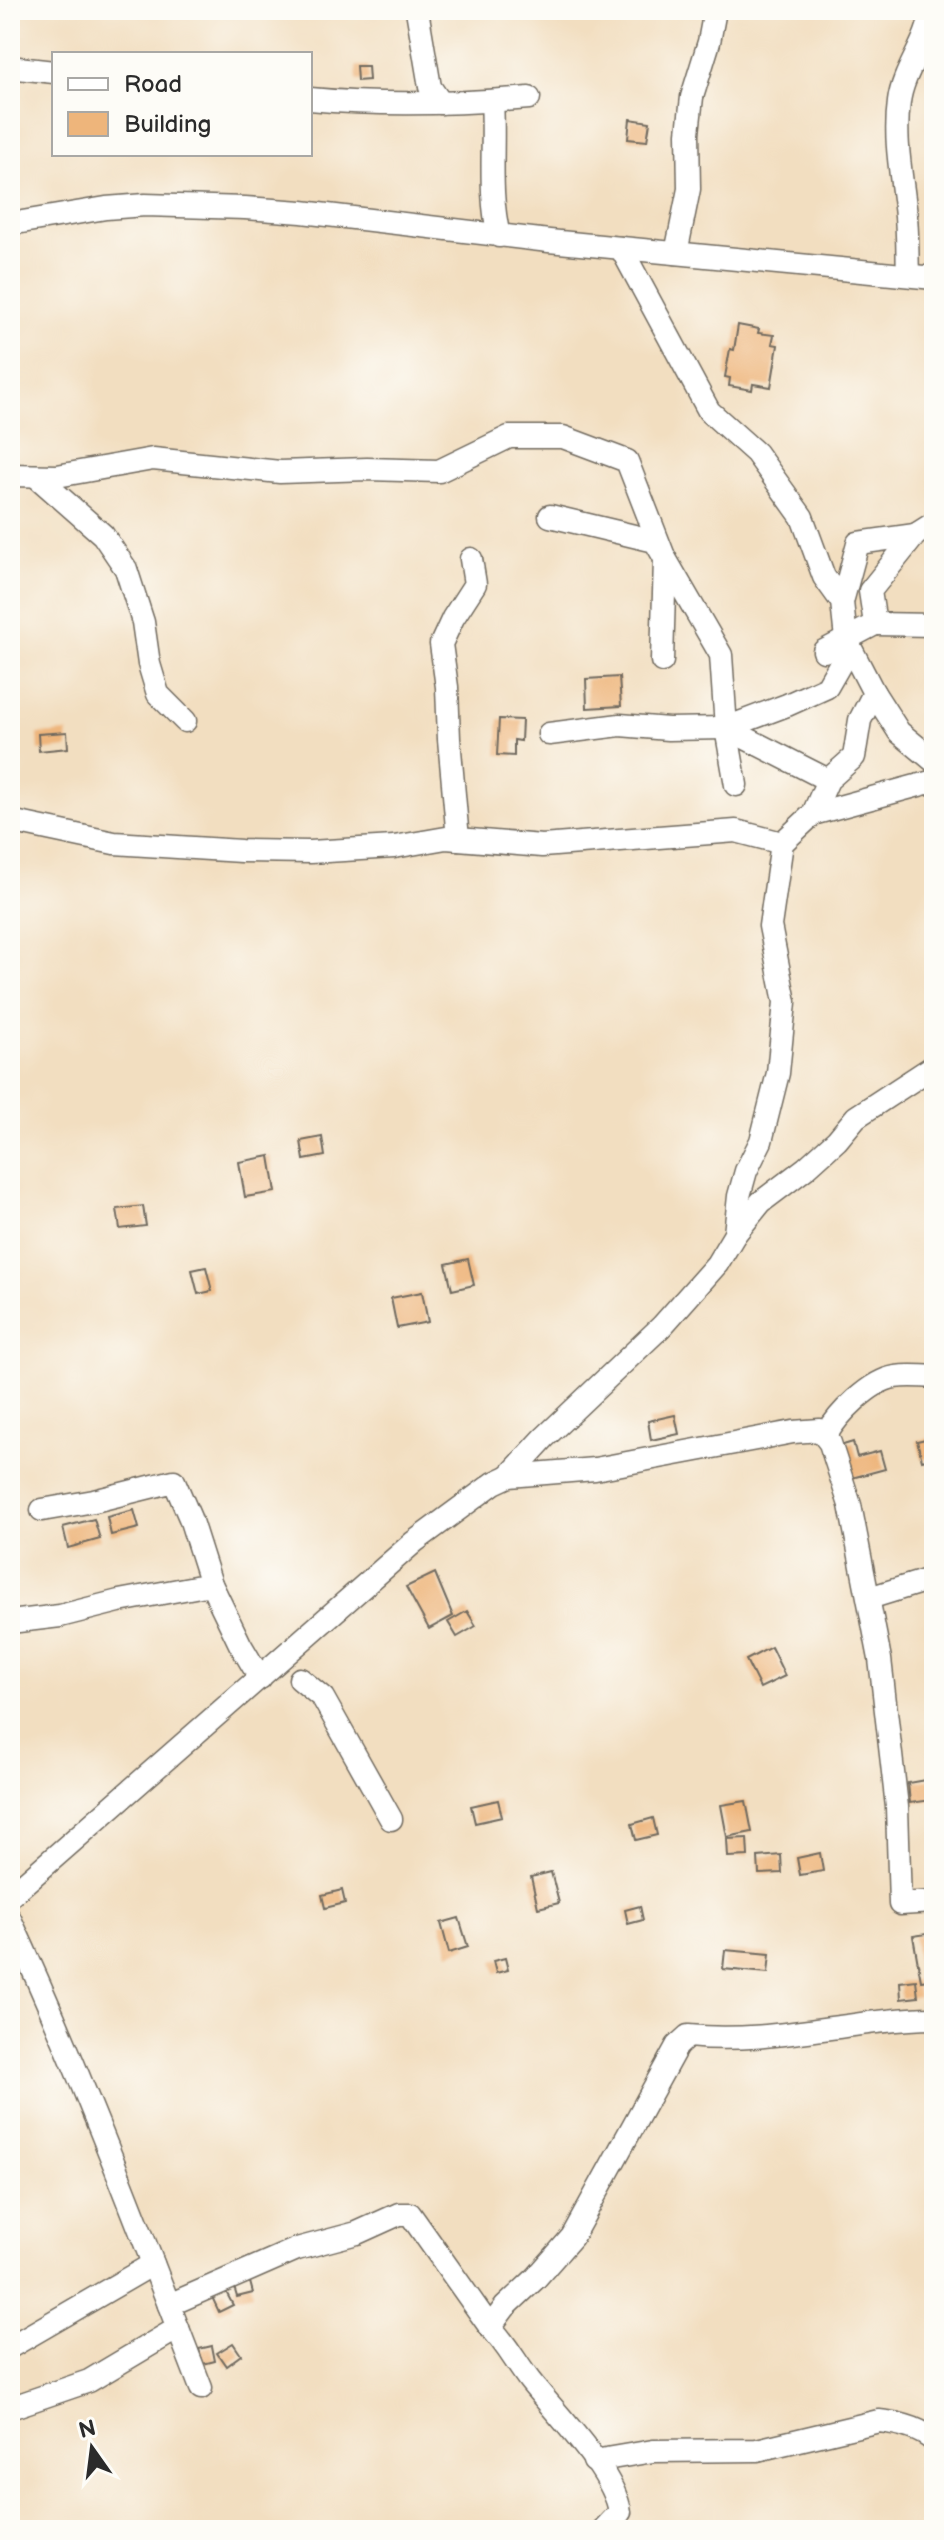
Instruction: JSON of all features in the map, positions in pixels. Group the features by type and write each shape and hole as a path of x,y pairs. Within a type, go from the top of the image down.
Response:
{"street":[{"path":"417,10 430,87 441,103"},
{"path":"676,253 689,189 688,133 692,97 715,10"},
{"path":"908,275 905,210 897,151 899,102 905,75 931,23 931,10"},
{"path":"18,68 52,72"},
{"path":"312,99 360,104 529,98"},
{"path":"492,101 493,211 499,236"},
{"path":"10,224 106,208 145,205 302,212 499,236 934,278"},
{"path":"621,248 709,411 756,453 802,517 824,577 842,602"},
{"path":"11,477 57,476 153,459 280,472 367,469 439,471 509,437 563,437 627,461 665,559 662,661"},
{"path":"36,476 103,535 126,569 143,622 149,664 158,694 185,721"},
{"path":"550,516 655,541 721,655 726,728 736,785"},
{"path":"875,624 870,591 915,535 934,523"},
{"path":"915,535 858,543 842,602 848,643 874,693 899,732 934,761"},
{"path":"458,839 441,644 475,584 471,559"},
{"path":"824,651 848,643 875,624 934,625"},
{"path":"549,734 620,725 668,729 726,728 827,687 848,643"},
{"path":"735,1234 739,1196 746,1171 761,1141 778,1073 785,1002 770,926 782,843 813,814 828,780 854,757 860,720 874,693"},
{"path":"726,728 828,780"},
{"path":"813,814 934,781"},
{"path":"10,821 114,843 241,851 310,852 394,847 446,838 542,846 736,831 782,843"},
{"path":"509,1476 544,1438 662,1326 717,1264 735,1234 761,1202 806,1168 837,1140 856,1117 934,1066"},
{"path":"826,1435 835,1419 867,1391 891,1378 934,1377"},
{"path":"10,1896 414,1542 494,1483 509,1476 595,1469 793,1432 820,1430 826,1435 838,1464 850,1505 880,1659 897,1807 900,1904 934,1902"},
{"path":"42,1510 174,1481 190,1518 211,1584 240,1644 263,1676 300,1679"},
{"path":"869,1598 934,1578"},
{"path":"10,1622 60,1616 119,1601 211,1584"},
{"path":"286,1656 300,1679 323,1698 391,1819"},
{"path":"10,1919 71,2053 201,2388"},
{"path":"490,2327 572,2237 677,2046 688,2036 708,2038 795,2033 877,2021 934,2018"},
{"path":"169,2305 297,2249 357,2233 399,2214 410,2214 528,2379 594,2461 611,2488 620,2512 603,2530"},
{"path":"10,2347 153,2264"},
{"path":"10,2408 89,2381 178,2328"},
{"path":"594,2461 653,2451 757,2450 879,2421 898,2423 934,2441"}],"building":[{"path":"356,66 368,66 369,80 357,81"},
{"path":"630,119 650,122 647,141 628,139"},
{"path":"738,325 774,335 772,344 778,345 771,387 753,384 752,390 729,386 730,378 725,377"},
{"path":"619,677 621,706 587,708 586,679"},
{"path":"499,719 522,720 521,741 514,740 514,756 497,755"},
{"path":"67,732 68,748 39,751 38,734"},
{"path":"322,1137 325,1156 304,1160 301,1141"},
{"path":"270,1156 276,1192 245,1197 239,1162"},
{"path":"143,1206 146,1226 120,1229 117,1209"},
{"path":"468,1259 474,1285 452,1290 446,1264"},
{"path":"206,1267 212,1291 198,1294 192,1270"},
{"path":"422,1292 428,1322 397,1328 391,1298"},
{"path":"675,1415 679,1434 651,1440 648,1421"},
{"path":"934,1437 934,1457 922,1460 917,1441"},
{"path":"853,1442 857,1457 880,1451 885,1469 848,1479 840,1446"},
{"path":"134,1510 139,1528 111,1535 107,1517"},
{"path":"94,1519 100,1539 68,1548 63,1527"},
{"path":"435,1573 453,1616 429,1629 406,1587"},
{"path":"467,1611 476,1626 457,1637 448,1622"},
{"path":"771,1647 785,1676 760,1688 746,1660"},
{"path":"931,1779 933,1800 910,1803 908,1783"},
{"path":"498,1800 502,1817 475,1823 471,1806"},
{"path":"746,1801 752,1832 727,1837 721,1805"},
{"path":"653,1818 657,1835 636,1840 632,1824"},
{"path":"747,1838 748,1856 728,1857 727,1839"},
{"path":"820,1853 823,1871 800,1875 797,1858"},
{"path":"781,1855 782,1873 759,1874 758,1857"},
{"path":"551,1872 559,1903 538,1908 531,1877"},
{"path":"342,1890 345,1903 325,1908 322,1895"},
{"path":"640,1906 643,1920 628,1924 625,1910"},
{"path":"459,1918 468,1947 449,1953 441,1923"},
{"path":"934,1933 934,1979 921,1981 913,1936"},
{"path":"725,1950 770,1954 768,1973 723,1969"},
{"path":"505,1958 508,1970 496,1973 493,1961"},
{"path":"916,1980 918,1997 901,1999 900,1982"},
{"path":"250,2282 253,2293 237,2297 234,2287"},
{"path":"225,2290 233,2305 219,2312 212,2297"},
{"path":"233,2343 241,2355 226,2366 217,2353"},
{"path":"212,2346 215,2361 203,2364 199,2349"}]}
